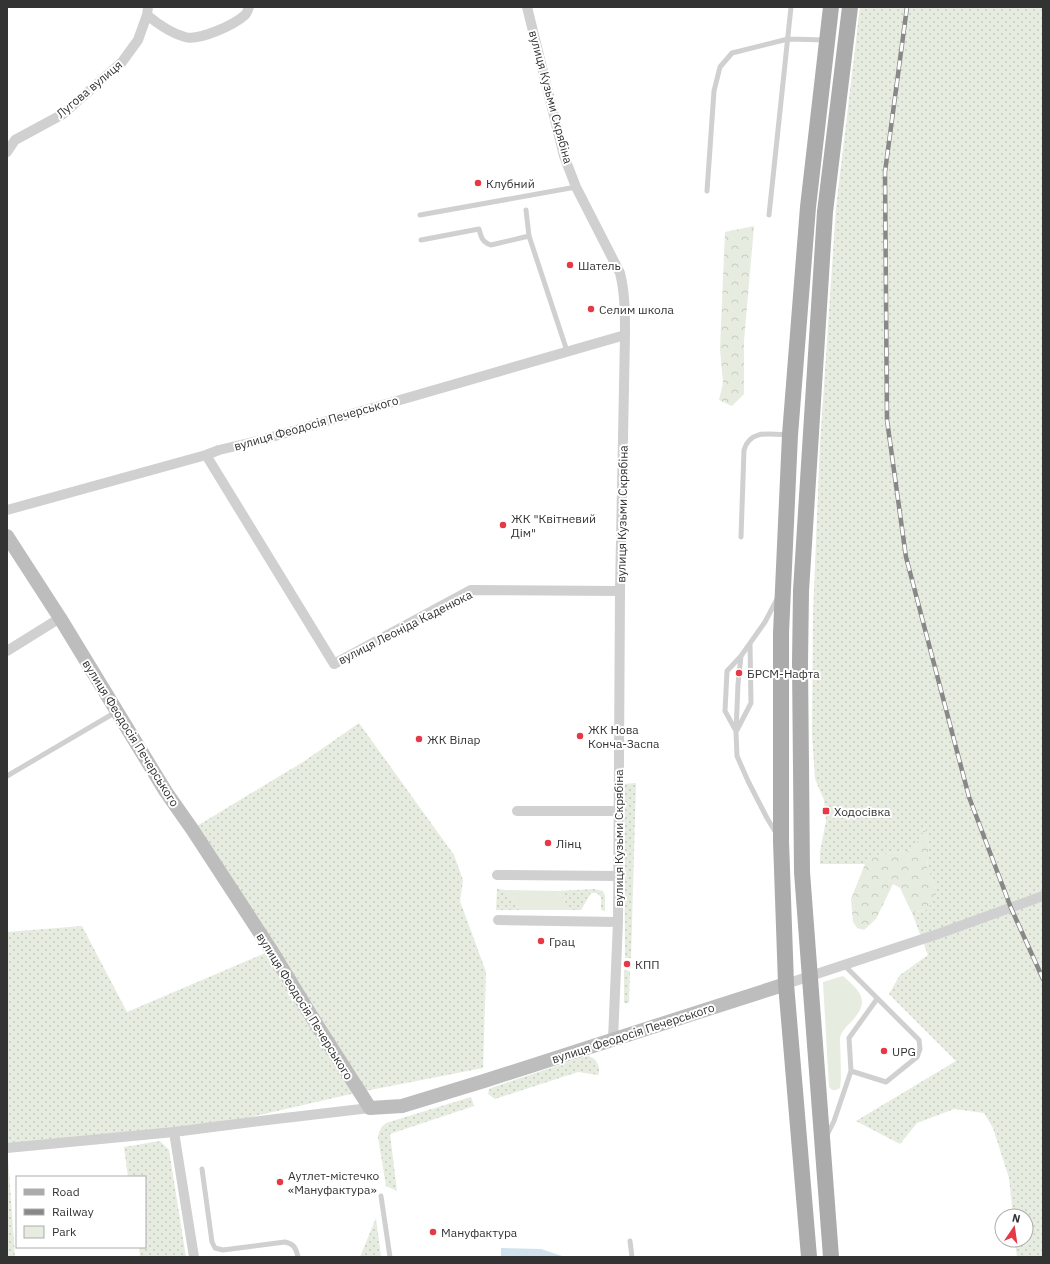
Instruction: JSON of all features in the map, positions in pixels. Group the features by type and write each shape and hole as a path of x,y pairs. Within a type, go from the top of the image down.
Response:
{"main road":[{"path":"809,1257 786,984 781,841 781,633 790,435 808,207 831,7"},
{"path":"831,1257 802,872 800,663 801,591 825,212 850,7"}],"street":[{"path":"148,11 166,29 186,38 206,35 224,29 246,14 249,7"},
{"name":"вулиця Кузьми Скрябіна","path":"528,7 564,156 576,187 620,273 623,284 625,335 620,592 618,922 613,1039"},
{"name":"Лугова вулиця","path":"7,152 15,140 63,114 122,62 138,40 148,11"},
{"name":"вулиця Феодосія Печерського","path":"7,510 206,455 219,450 258,441 343,417 625,335"},
{"name":"вулиця Леоніда Каденюка","path":"206,455 334,664 471,590 620,592"},
{"name":"вулиця Феодосія Печерського","path":"9,545 60,618 166,792 271,950 370,1108 402,1106 786,984"},
{"path":"7,651 60,618"},
{"path":"517,811 618,811"},
{"path":"497,875 618,876"},
{"path":"786,984 938,934 1043,896"},
{"path":"498,920 618,922"},
{"path":"7,1148 174,1132 370,1108"},
{"path":"174,1132 194,1257"}],"lane":[{"path":"769,215 791,7"},
{"path":"707,191 714,91 720,67 732,53 788,39 827,40"},
{"path":"420,215 576,187"},
{"path":"526,210 529,236 567,351"},
{"path":"420,240 479,228 482,239 491,245 529,236"},
{"path":"741,537 744,450 746,444 756,435 790,435"},
{"path":"736,732 725,711 727,671 741,656 765,622 783,587"},
{"path":"736,732 751,703 750,644"},
{"path":"741,656 736,732 737,756 767,818 781,841"},
{"path":"7,776 117,711"},
{"path":"843,965 919,1040 920,1049 916,1057 886,1082 851,1071"},
{"path":"822,1145 834,1121 851,1071 849,1038 877,999"},
{"path":"202,1169 212,1242 216,1248 223,1250 285,1242 292,1244 297,1249 298,1257"},
{"path":"381,1196 390,1257"},
{"path":"630,1241 632,1257"}],"green space":[{"path":"860,7 1043,7 1043,1257 1017,1257 1016,1248 1034,1248 1034,1208 1012,1208 1009,1178 993,1128 984,1113 954,1109 917,1123 900,1144 856,1121 956,1061 889,994 900,975 928,955 912,913 928,909 936,889 927,868 929,848 925,828 914,848 907,851 877,855 865,864 820,864 820,852 826,821 824,800 815,779 812,734 813,614 820,445 836,208"},
{"path":"754,226 744,341 744,394 732,406 719,400 723,383 720,349 725,232"},
{"path":"359,723 454,855 463,880 460,901 486,972 483,1068 360,1092 199,1129 7,1148 7,932 82,926 127,1012 270,951 192,829 303,762"},
{"path":"636,783 631,958 625,958 624,784"},
{"path":"925,828 929,848 927,868 936,889 936,896 928,909 912,913 900,888 893,884 876,919 864,930 857,928 853,922 851,899 865,864 877,855 907,851 914,848"},
{"path":"497,889 505,890 520,910 496,910"},
{"path":"594,889 603,891 605,896 605,911 601,910 601,897 597,893 591,893 581,910 570,910 558,891"},
{"path":"505,890 558,891 570,910 520,910"},
{"path":"624,970 630,971 629,1003 624,1003"},
{"path":"843,976 859,992 862,1002 861,1008 857,1015 844,1029 840,1037 840,1088 832,1090 829,1087 823,982"},
{"path":"589,1056 597,1062 599,1068 598,1075 578,1072 495,1099 488,1094 491,1088"},
{"path":"471,1097 474,1106 390,1134 397,1191 386,1186 378,1137 383,1126 386,1123"},
{"path":"160,1141 169,1150 186,1257 140,1257 139,1248 146,1248 146,1176 128,1176 124,1147"},
{"path":"7,1154 8,1157 15,1257 7,1257"},
{"path":"376,1218 381,1257 360,1257"}],"water":[{"path":"501,1248 541,1249 565,1257 501,1257"}],"railway":[{"path":"907,7 885,172 887,420 906,557 969,797 1011,908 1043,979"}],"place":[{"name":"Клубний","path":"478,183"},
{"name":"Шатель","path":"570,265"},
{"name":"Селим школа","path":"591,309"},
{"name":"ЖК \"Квітневий Дім\"","path":"503,525"},
{"name":"БРСМ-Нафта","path":"739,673"},
{"name":"ЖК Нова Конча-Заспа","path":"580,736"},
{"name":"ЖК Вілар","path":"419,739"},
{"name":"Ходосівка","path":"826,811"},
{"name":"Лінц","path":"548,843"},
{"name":"Грац","path":"541,941"},
{"name":"КПП","path":"627,964"},
{"name":"UPG","path":"884,1051"},
{"name":"Аутлет-містечко «Мануфактура»","path":"280,1182"},
{"name":"Мануфактура","path":"433,1232"}]}
